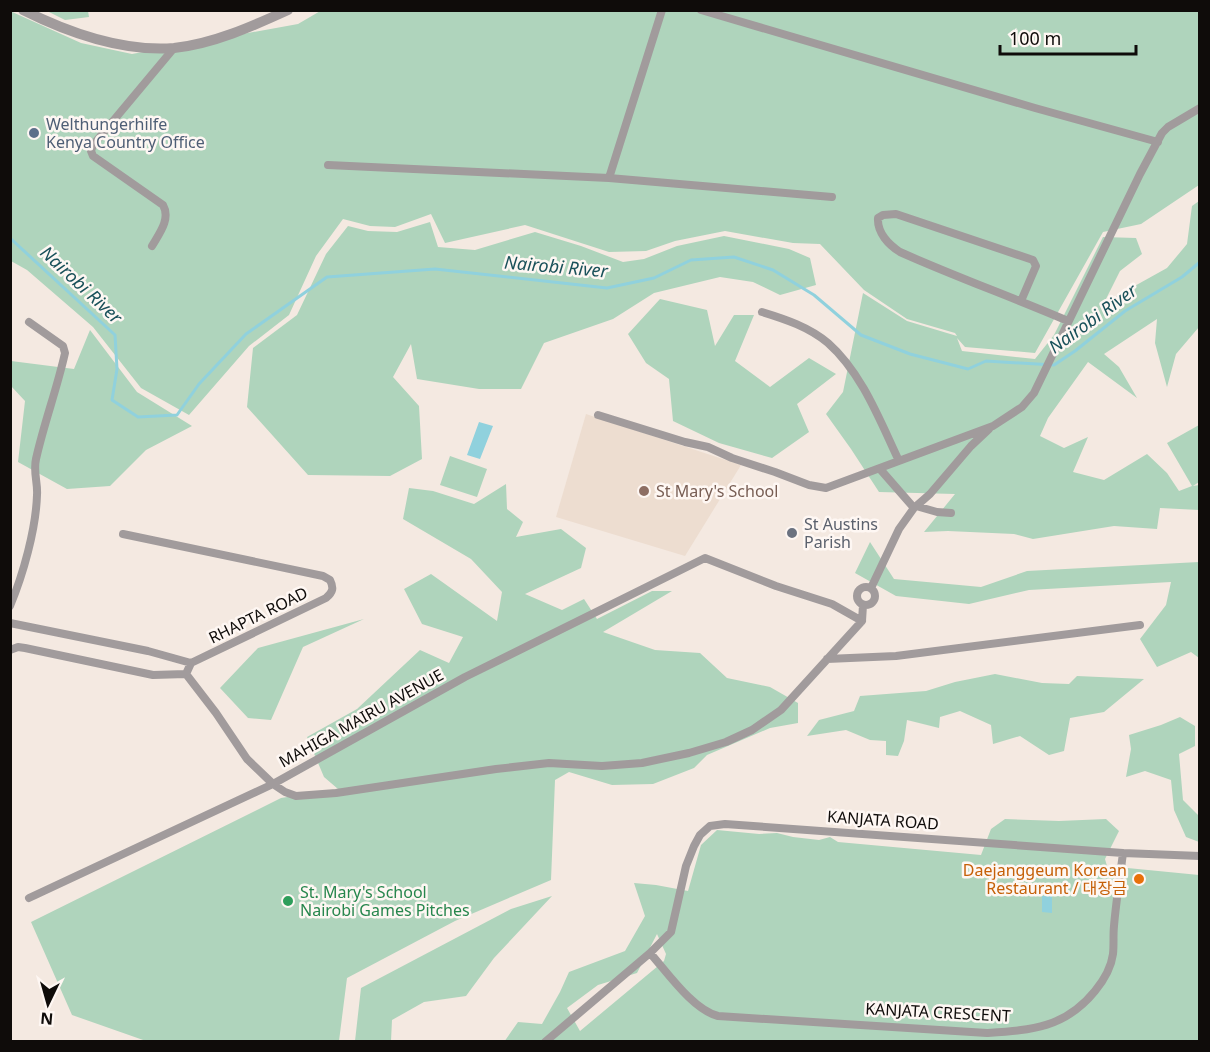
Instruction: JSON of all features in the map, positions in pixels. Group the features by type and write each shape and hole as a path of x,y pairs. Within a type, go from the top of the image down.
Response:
{"street":[{"path":"23,10 81,36 144,47 174,48 257,24 288,10"},
{"path":"609,178 662,10"},
{"path":"701,10 1158,142"},
{"path":"152,246 166,218 163,205 93,156 91,152 93,145 174,48"},
{"path":"871,588 899,529 915,507 993,426 1030,400 1158,142 1168,127 1200,108"},
{"path":"328,165 609,178 832,197"},
{"path":"1021,301 1036,266 1033,260 896,214 883,214 878,219 877,225 881,233 900,252 958,278 1068,321"},
{"path":"762,312 795,323 810,331 827,342 842,358 856,377 899,461"},
{"path":"10,606 25,565 37,493 34,478 36,459 65,353 63,346 29,322"},
{"path":"598,415 708,447 732,459 826,488 993,426"},
{"path":"879,468 915,507 951,513"},
{"name":"RHAPTA ROAD","path":"123,534 323,576 330,580 333,586 332,593 326,598 191,663"},
{"name":"MAHIGA MAIRU AVENUE","path":"29,898 273,784 465,677 705,558 776,586 832,604 862,621"},
{"path":"863,587 871,588 874,591 874,600 867,605 862,604 857,599 857,592 863,587"},
{"path":"186,674 247,759 273,784 296,796 379,787 549,763 602,766 642,764 726,742 752,730 781,710 862,621 862,604"},
{"path":"10,623 148,651 191,663 186,674"},
{"path":"827,659 896,656 1140,625"},
{"path":"10,650 18,647 25,648 153,675 186,674"},
{"name":"KANJATA ROAD","path":"650,953 671,932 694,846 700,835 710,826 725,824 1122,853 1200,856"},
{"name":"KANJATA CRESCENT","path":"650,953 698,1007 718,1016 987,1033 1028,1030 1052,1024 1069,1016 1090,997 1106,976 1113,954 1113,930 1122,853"},
{"path":"545,1041 650,953"}],"shaded area":[{"name":"St Mary's School","path":"586,414 741,465 685,556 556,517"}],"green space":[{"path":"322,10 1199,11 1199,185 1141,224 1103,232 1035,353 965,347 957,338 962,351 1035,359 1054,335 1103,237 1136,238 1142,254 1120,271 1104,303 1167,268 1187,244 1192,206 1199,201 1199,327 1176,354 1167,387 1155,343 1157,319 1104,354 1119,367 1137,398 1088,362 1048,418 1040,436 1064,448 1088,437 1073,472 1104,480 1147,454 1167,473 1179,491 1192,486 1167,443 1199,425 1199,482 1193,486 1199,485 1199,510 1160,508 1157,529 1114,526 1033,539 1014,534 924,532 955,494 879,492 826,414 843,392 863,293 907,321 957,336 955,333 907,319 864,290 820,244 793,243 725,231 675,241 646,251 609,252 525,225 445,243 431,214 395,227 370,226 343,219 316,256 289,315 249,346 189,415 141,388 93,327 27,270 11,261 10,11 81,43 132,54 298,24"},
{"path":"47,11 88,11 89,17 65,20"},
{"path":"430,222 438,247 475,250 535,232 623,262 644,259 677,246 724,236 789,249 810,258 816,285 780,295 753,282 720,277 654,293 613,319 544,343 521,389 479,389 417,379 411,344 393,377 419,406 422,459 390,476 308,475 247,407 253,348 297,315 326,254 348,226 368,231 397,232"},
{"path":"660,299 707,310 715,346 734,315 754,315 735,361 770,387 809,358 836,374 797,404 809,432 772,458 719,443 673,421 669,379 646,363 628,334"},
{"path":"90,330 137,392 192,426 146,450 110,486 67,489 18,462 25,401 11,386 11,361 74,369"},
{"path":"450,456 487,469 477,497 440,485"},
{"path":"506,484 507,509 523,522 516,537 561,529 586,548 581,568 525,594 562,610 584,599 597,619 652,591 672,591 603,632 655,650 700,653 727,678 770,687 798,703 798,723 770,728 707,755 694,768 653,784 612,785 569,772 555,780 551,880 455,921 347,978 339,1041 146,1041 72,1015 31,922 281,798 338,789 324,777 307,737 357,709 420,650 449,663 463,637 422,624 404,589 431,574 497,621 502,592 471,559 403,519 409,488 433,491 474,504"},
{"path":"870,542 894,579 981,587 1027,571 1199,562 1199,658 1191,652 1157,667 1140,639 1166,605 1171,582 1029,590 969,604 896,596 855,573"},
{"path":"364,619 303,647 271,720 248,718 220,688 258,648"},
{"path":"995,674 1042,683 1069,684 1077,676 1144,679 1104,712 1070,718 1064,751 1049,755 1020,736 993,744 991,725 960,711 940,717 939,728 907,720 904,741 898,756 886,755 886,741 870,740 846,730 807,736 819,720 854,711 860,696 926,691 955,682"},
{"path":"1180,717 1195,726 1195,746 1179,754 1183,800 1199,816 1199,842 1186,837 1174,810 1171,780 1145,771 1126,777 1131,749 1129,735"},
{"path":"1005,819 1059,821 1106,819 1119,831 1105,859 1107,866 1199,875 1199,1041 504,1042 518,1022 542,1024 569,972 625,951 645,916 634,883 688,891 701,845 717,830 759,834 777,833 819,840 830,837 838,842 981,855 991,829","holes":["657,934 666,954 664,961 580,1031 567,1008 598,985 637,973"]},
{"path":"552,896 494,958 466,996 424,1002 392,1020 391,1041 355,1041 361,988 511,909"}],"water":[{"path":"479,422 493,426 480,459 467,455"},
{"path":"1042,896 1052,896 1052,913 1042,912"}],"waterway":[{"name":"Nairobi River","path":"10,238 115,335 117,369 112,400 138,417 177,415 199,384 246,334 327,277 435,269 607,288 654,278 691,260 734,257 773,270 814,295 861,335 910,354 968,369 986,361 1054,365 1125,311 1182,277 1200,262"}],"place":[{"name":"Welthungerhilfe Kenya Country Office","path":"34,133"},
{"name":"St Mary's School","path":"644,491"},
{"name":"St Austins Parish","path":"792,533"},
{"name":"Daejanggeum Korean Restaurant / 대장금","path":"1139,879"},
{"name":"St. Mary's School Nairobi Games Pitches","path":"288,901"}]}
